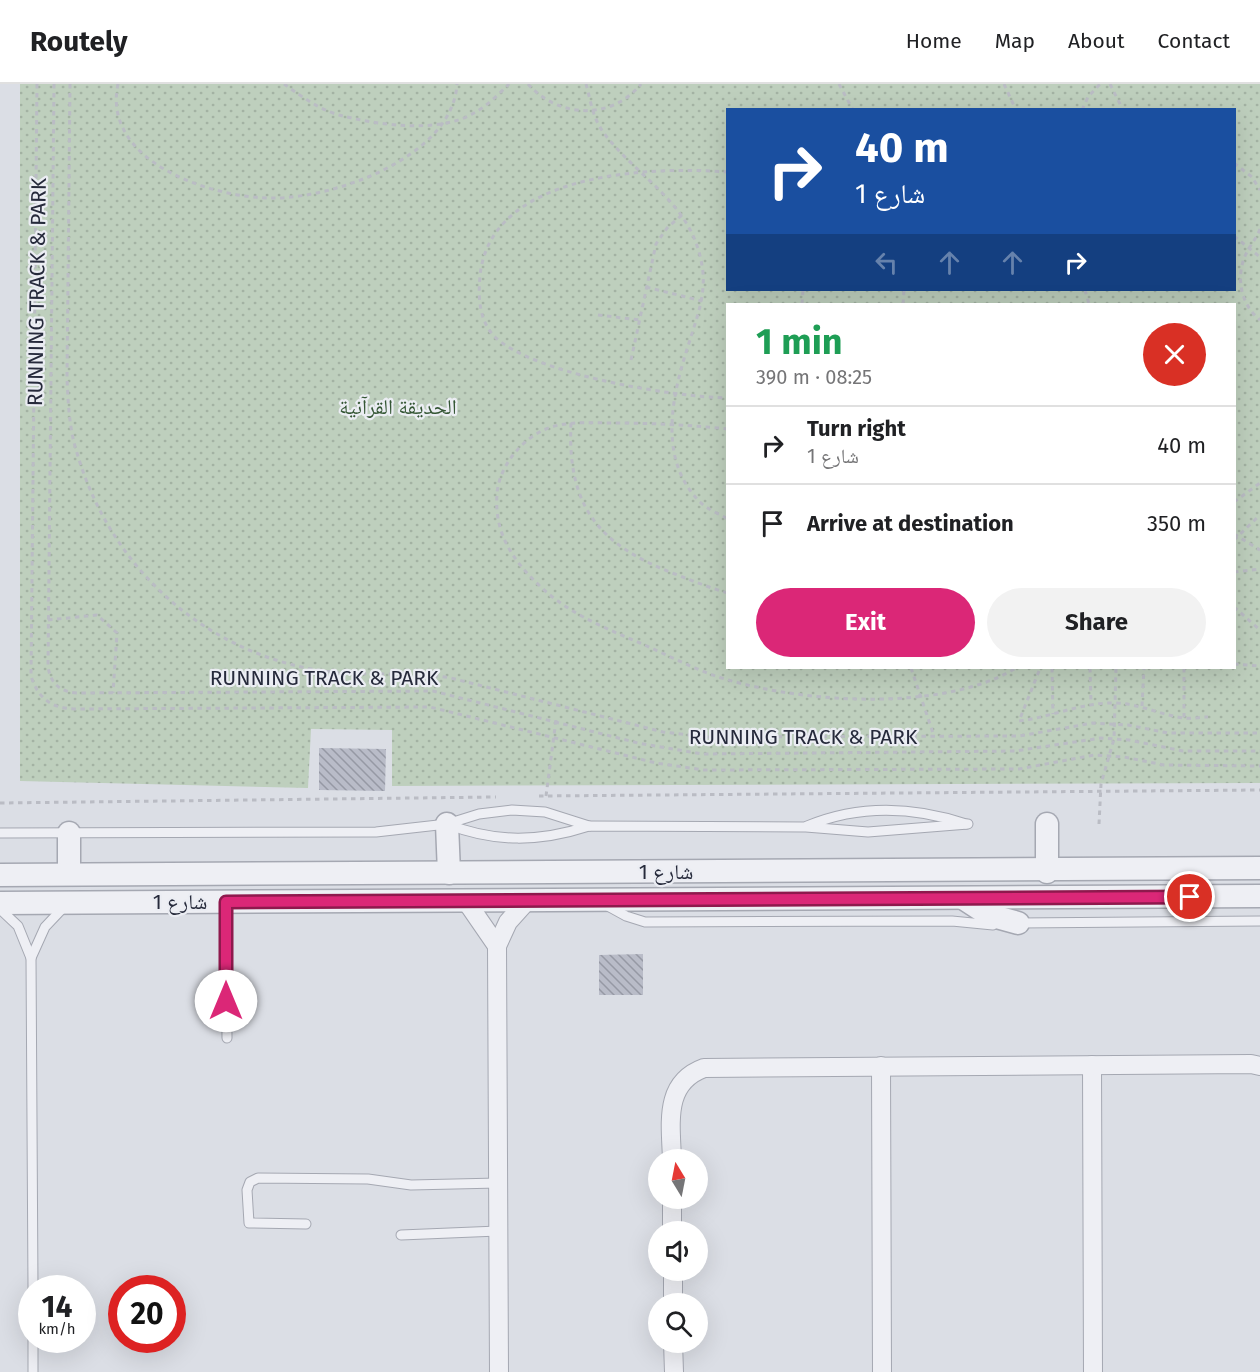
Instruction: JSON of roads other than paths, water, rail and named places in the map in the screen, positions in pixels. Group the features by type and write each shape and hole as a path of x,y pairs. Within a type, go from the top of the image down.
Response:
{"street":[{"path":"447,824 449,873"},
{"path":"1047,824 1047,872"},
{"path":"69,833 69,874"},
{"name":"شارع 1","path":"0,875 1047,872 1260,868"},
{"name":"شارع 1","path":"0,903 526,902 1260,896"},
{"path":"963,898 989,915 1018,923"},
{"path":"466,901 497,946"},
{"path":"499,1372 497,946 508,922 526,902"},
{"path":"672,1149 672,1098 676,1088 693,1072 715,1068 1257,1063"},
{"path":"1092,1065 1093,1372"},
{"path":"881,1066 882,1372"},
{"path":"673,1353 674,1372"}],"lane":[{"path":"447,824 494,838 526,839 558,835 589,826 806,827 868,832 968,824 942,816 888,809 846,813 806,827"},
{"path":"0,833 409,830 447,824 495,811 545,812 589,826"},
{"path":"599,900 626,916 645,922 1260,921"},
{"path":"226,902 227,1038"},
{"path":"31,958 45,927 69,903"},
{"path":"0,909 18,926 31,958 33,1275"},
{"path":"306,1224 249,1223 247,1190 250,1182 258,1179 356,1178 411,1185 498,1183"},
{"path":"401,1234 498,1231"},
{"path":"33,1353 33,1372"}],"park label":[{"name":"الحديقة القرآنية","path":"398,407"}]}
